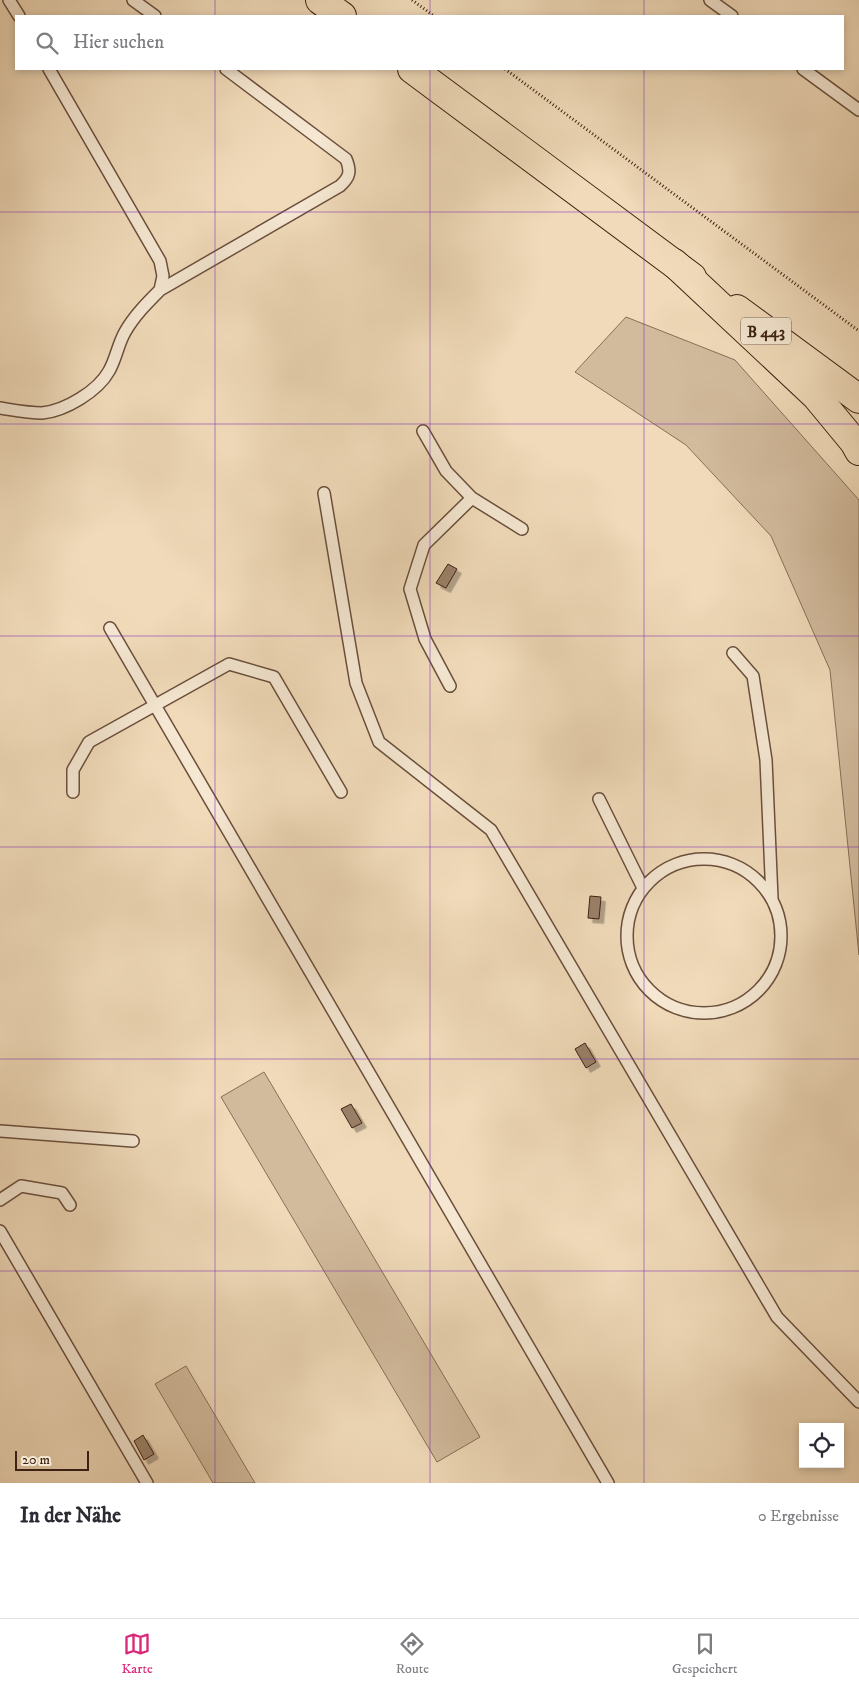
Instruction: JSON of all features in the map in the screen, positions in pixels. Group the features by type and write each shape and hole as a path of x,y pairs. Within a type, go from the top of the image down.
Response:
{"main road":[{"path":"320,0 341,15"},
{"name":"B 443","path":"413,70 859,399"},
{"path":"674,263 816,396 854,442 859,451"}],"lane":[{"path":"10,0 18,15"},
{"path":"133,0 154,15"},
{"path":"710,0 731,15"},
{"path":"50,70 160,261 163,276 160,290"},
{"path":"0,408 43,413 70,405 91,393 108,374 117,356 124,333 140,310 160,290 340,186 348,179 350,168 346,159 227,70"},
{"path":"804,70 859,110"},
{"path":"423,432 446,471 472,498 522,529"},
{"path":"324,493 356,683 379,742 491,830 777,1317 859,1402"},
{"path":"450,686 425,639 410,589 424,545 472,498"},
{"path":"110,628 608,1483"},
{"path":"733,653 753,676 766,760 772,898 780,922 781,947 773,972 757,992 736,1006 712,1013 686,1011 662,1001 644,984 631,961 627,936 631,911 643,888 662,871 685,861 710,859 734,864 756,878 772,898"},
{"path":"73,792 73,770 88,742 229,664 274,677 341,792"},
{"path":"599,799 643,888"},
{"path":"0,1131 134,1141"},
{"path":"0,1200 20,1186 62,1193 70,1205"},
{"path":"0,1231 147,1483"}],"path":[{"path":"412,0 433,15"},
{"path":"506,70 859,331"}],"shaded area":[{"path":"626,317 735,360 859,500 859,955 830,670 771,536 686,445 575,372"},
{"path":"264,1072 480,1437 437,1462 221,1097"},
{"path":"186,1366 255,1483 213,1483 155,1384"}],"building":[{"path":"448,564 457,569 446,588 436,583"},
{"path":"590,896 601,897 599,919 588,918"},
{"path":"585,1043 596,1062 586,1068 575,1049"},
{"path":"351,1104 362,1123 352,1128 341,1109"},
{"path":"143,1435 154,1454 144,1460 134,1441"}]}
